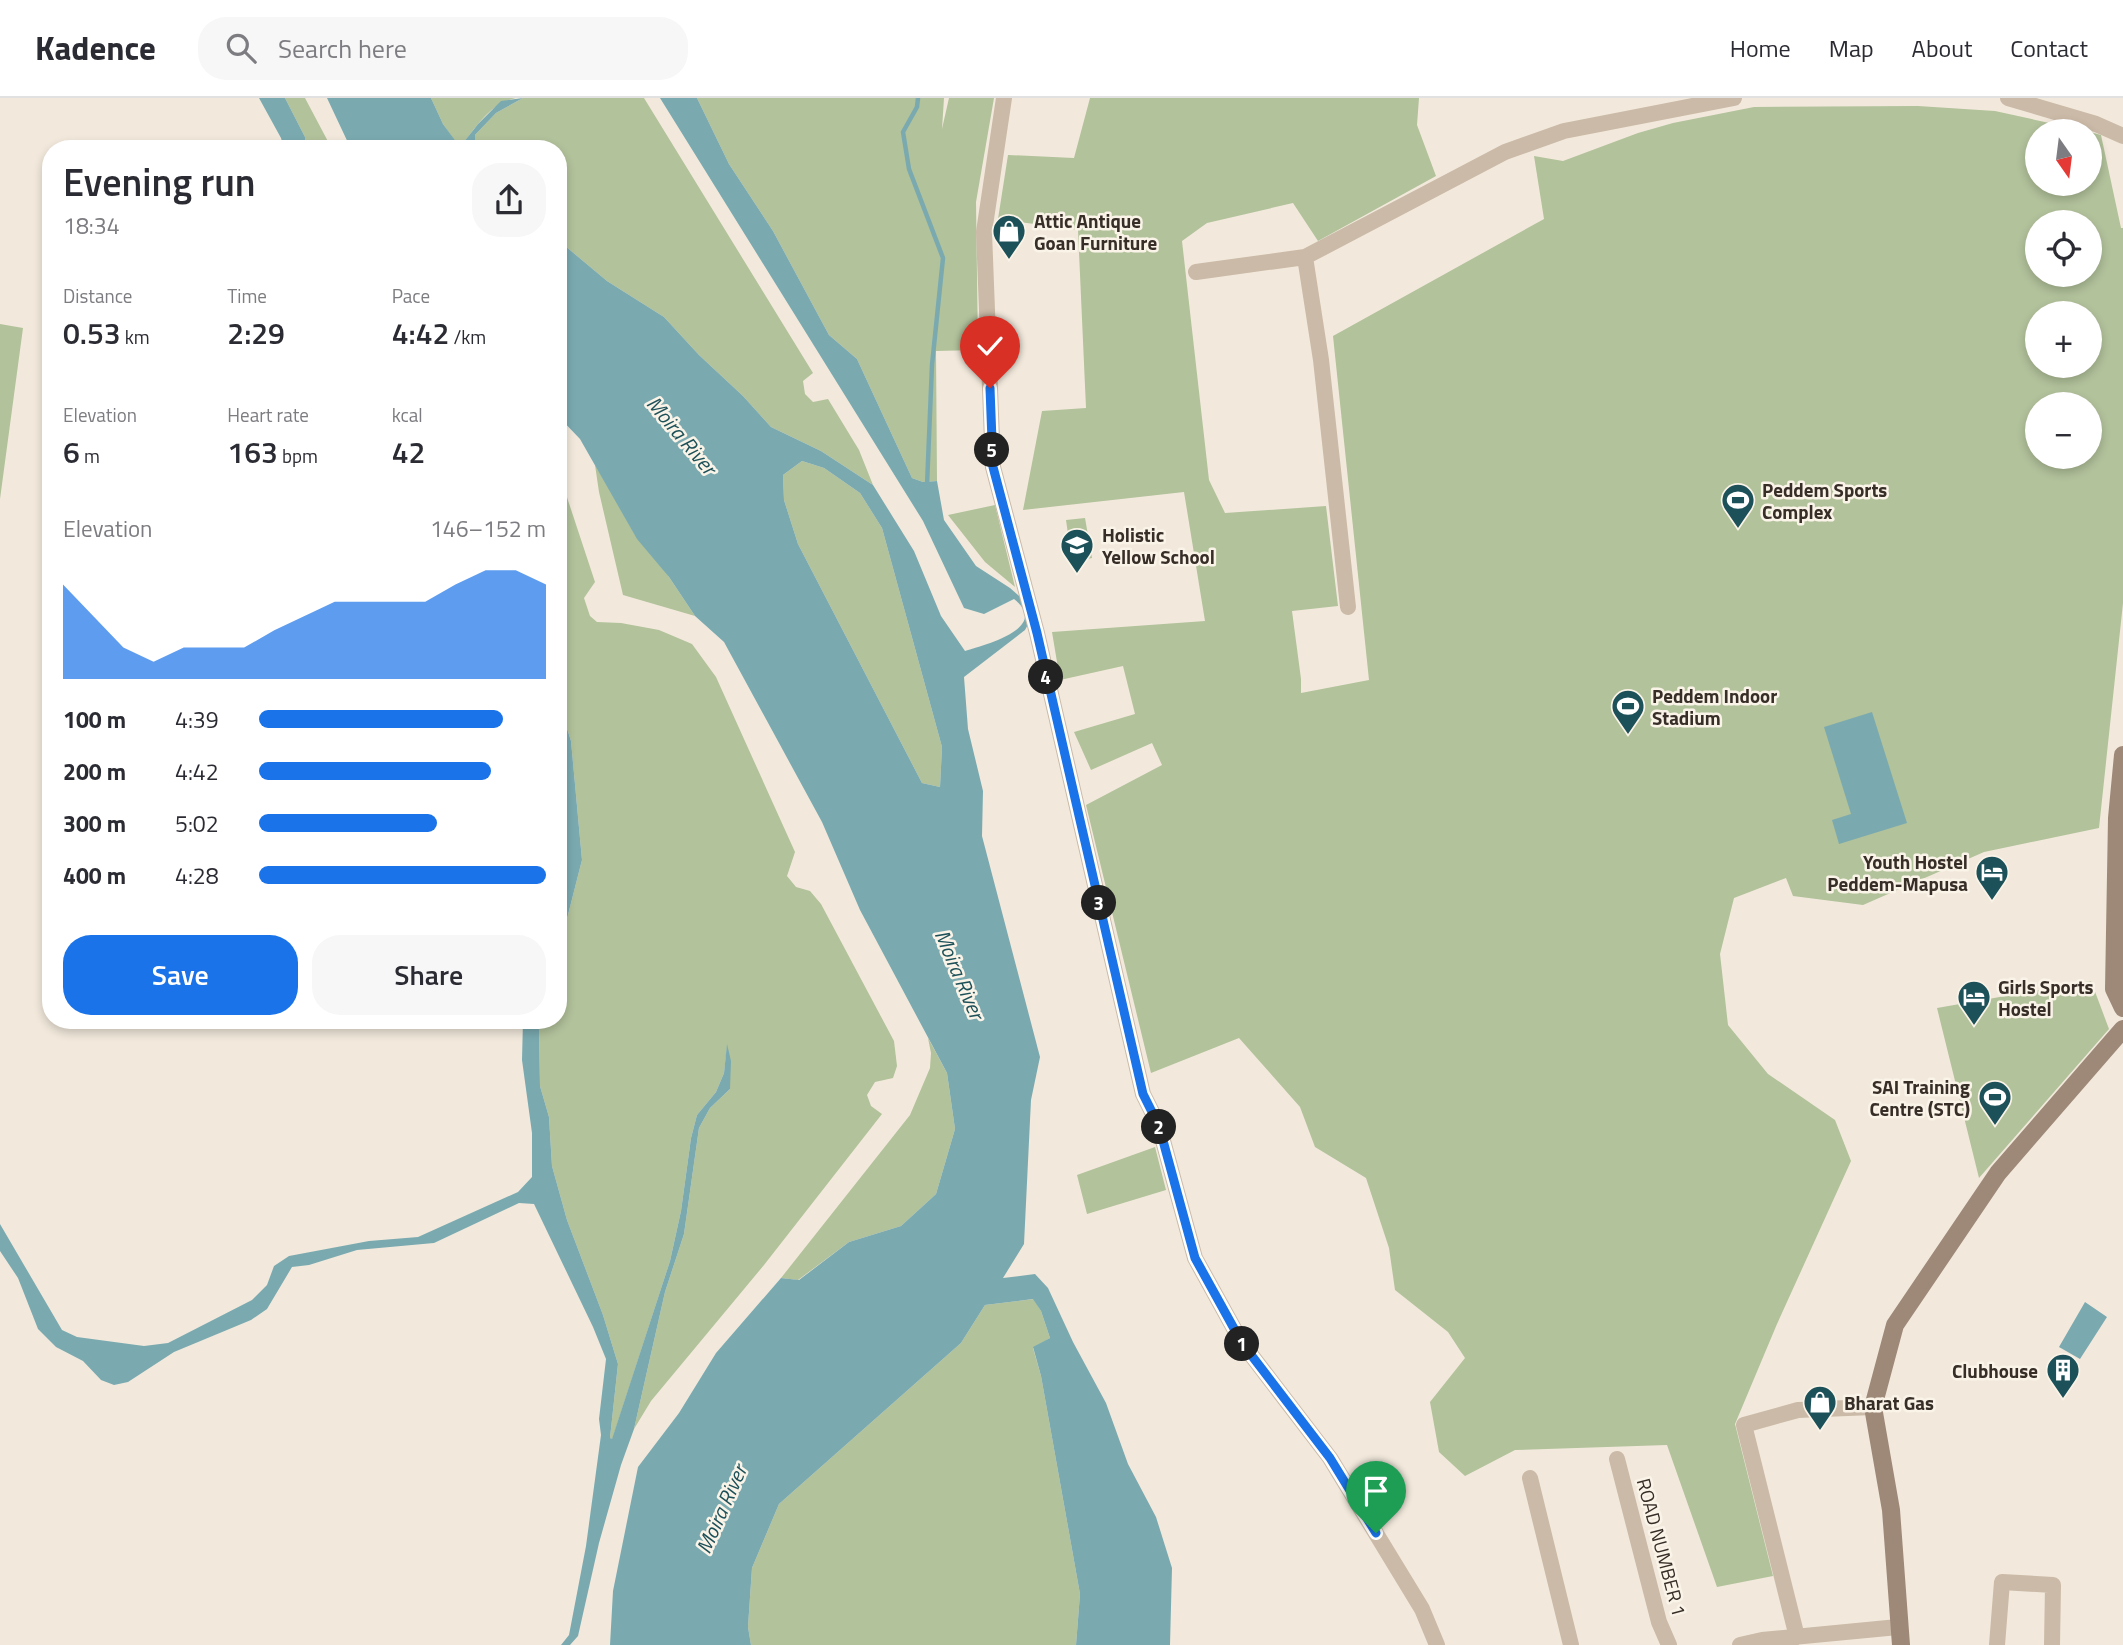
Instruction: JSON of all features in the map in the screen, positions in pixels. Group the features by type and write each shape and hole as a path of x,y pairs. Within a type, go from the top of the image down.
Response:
{"street":[{"path":"1003,98 984,232 993,467 1037,633 1143,1094 1159,1126 1195,1258 1242,1343 1330,1458 1422,1609 1437,1645"},
{"path":"1196,272 1305,257 1505,152 1564,131 1734,98"},
{"path":"2008,98 2096,124 2123,136"},
{"path":"1305,257 1321,360 1348,607"},
{"path":"2123,755 2114,989 2123,1008"},
{"path":"1740,1645 1797,1637 1900,1636 1891,1510 1873,1407 1895,1325 1998,1173 2123,1029"},
{"path":"1797,1637 1744,1425 1798,1410 1873,1407"},
{"name":"ROAD NUMBER 1","path":"1617,1459 1659,1622 1669,1645"},
{"path":"1530,1478 1571,1645"},
{"path":"1997,1645 2001,1582 2053,1586 2052,1645"}],"green space":[{"path":"285,98 305,98 327,140 305,140"},
{"path":"431,98 516,98 491,110 466,140 454,140 443,124"},
{"path":"523,98 644,98 813,373 803,381 805,394 813,402 828,399 859,450 873,485 821,451 771,427 664,317 607,281 567,248 567,140 475,140 475,135 496,113"},
{"path":"697,98 944,98 942,129 949,98 994,98 976,202 978,350 936,351 937,481 923,482 912,478 857,359 829,335 773,231 729,164"},
{"path":"1090,98 1419,98 1417,125 1436,176 1318,241 1293,203 1207,223 1182,241 1209,480 1225,513 1326,506 1338,606 1292,611 1301,693 1369,680 1333,336 1544,219 1534,156 1563,161 1673,123 1754,107 1918,106 1995,111 2031,119 2025,119 2025,196 2102,196 2102,140 2123,228 2123,603 2099,828 1984,852 1863,905 1793,896 1786,878 1734,898 1720,954 1728,1025 1768,1074 1835,1120 1851,1161 1735,1424 1773,1576 1717,1587 1667,1445 1515,1450 1465,1476 1439,1452 1430,1402 1465,1358 1448,1332 1395,1290 1389,1248 1366,1178 1315,1147 1300,1107 1239,1038 1151,1073 1086,805 1162,765 1152,743 1091,770 1074,732 1135,714 1123,666 1060,680 1052,632 1205,621 1184,492 1023,510 1042,411 1086,408 1078,230 998,219 1008,155 1074,158"},
{"path":"0,324 23,328 0,499"},
{"path":"802,461 824,468 860,493 882,528 942,747 940,787 922,783 798,544 784,500 783,475"},
{"path":"595,465 695,616 623,595"},
{"path":"567,497 595,582 584,598 590,616 597,622 659,630 692,644 716,677 795,852 787,876 796,887 810,891 821,904 894,1041 897,1066 893,1078 875,1082 867,1095 871,1106 882,1114 764,1265 651,1401 634,1429 665,1292 684,1234 699,1128 710,1108 730,1089 727,1047 724,1073 716,1092 697,1115 670,1261 612,1440 610,1438 618,1364 603,1315 567,1220 552,1166 549,1117 540,1086 539,1029 567,1029 567,919 582,860 571,741 567,728"},
{"path":"995,505 1015,587 985,562 948,515"},
{"path":"1085,518 1092,558 1072,562 1066,520"},
{"name":"SAI Training Centre (STC)","path":"2091,981 2109,1029 1979,1178 1937,1008"},
{"path":"928,1038 947,1073 955,1129 936,1194 901,1226 849,1242 798,1280 781,1278 910,1115 930,1068"},
{"path":"1155,1147 1166,1190 1087,1214 1077,1175"},
{"path":"1034,1299 1050,1338 1033,1348 1041,1376 1080,1594 1076,1645 751,1645 748,1627 752,1568 779,1504 961,1343 985,1305"}],"water":[{"path":"259,98 285,98 305,140 281,138"},
{"path":"327,98 431,98 443,124 455,140 347,140"},
{"path":"523,98 496,113 475,135 475,140 465,140 501,101"},
{"name":"Moira River","path":"660,98 697,98 729,164 773,231 829,335 857,359 912,478 923,482 937,481 944,520 976,566 1010,588 1027,603 1031,619 1025,630 964,677 968,729 983,791 982,836 1040,1057 1031,1100 1024,1244 1003,1278 1035,1274 1048,1288 1106,1403 1128,1464 1156,1517 1172,1568 1170,1645 1076,1645 1080,1594 1041,1376 1033,1347 1050,1338 1041,1311 1033,1299 985,1305 961,1343 779,1504 752,1568 748,1627 751,1645 610,1645 613,1591 638,1467 679,1413 716,1353 781,1278 799,1280 849,1242 901,1226 936,1194 955,1129 947,1073 860,910 822,822 724,642 695,616 669,577 637,539 580,439 567,425 567,248 607,281 664,317 771,427 821,451 873,485 914,551 941,616 965,651 1011,634 1025,619 1023,609 1014,599 984,614 964,608 923,521","holes":["802,461 824,468 860,493 882,528 942,747 940,787 922,783 798,544 784,500 783,475"]},
{"path":"1872,712 1907,823 1839,844 1832,820 1851,814 1824,727"},
{"path":"567,728 571,741 582,860 567,919"},
{"path":"523,1029 539,1029 540,1086 549,1117 552,1166 567,1220 603,1315 618,1364 612,1439 670,1261 697,1115 716,1092 724,1073 727,1044 731,1061 730,1089 710,1108 699,1128 684,1234 665,1292 634,1429 599,1543 578,1636 570,1645 561,1645 569,1635 586,1546 601,1435 599,1419 606,1359 534,1204 519,1203 434,1243 357,1250 309,1265 292,1267 267,1309 251,1320 174,1352 128,1382 114,1385 101,1380 83,1361 56,1347 38,1329 18,1278 0,1251 0,1224 62,1330 77,1337 144,1346 168,1343 252,1300 267,1285 274,1266 289,1256 369,1241 418,1237 518,1192 532,1177 532,1133 522,1060"},
{"path":"2085,1302 2107,1317 2080,1359 2059,1347"}],"waterway":[{"path":"918,98 917,107 903,132 909,169 943,258 932,365 927,485"}],"place":[{"name":"Attic Antique Goan Furniture","path":"1009,261"},
{"name":"Peddem Sports Complex","path":"1738,530"},
{"name":"Holistic Yellow School","path":"1077,575"},
{"name":"Peddem Indoor Stadium","path":"1628,736"},
{"name":"Youth Hostel Peddem-Mapusa","path":"1992,902"},
{"name":"Girls Sports Hostel","path":"1974,1027"},
{"name":"SAI Training Centre (STC)","path":"1995,1127"},
{"name":"Clubhouse","path":"2063,1400"},
{"name":"Bharat Gas","path":"1820,1432"}],"route":[{"path":"990,388 993,467 1037,633 1143,1094 1159,1126 1195,1258 1242,1343 1330,1458 1376,1533"}]}
